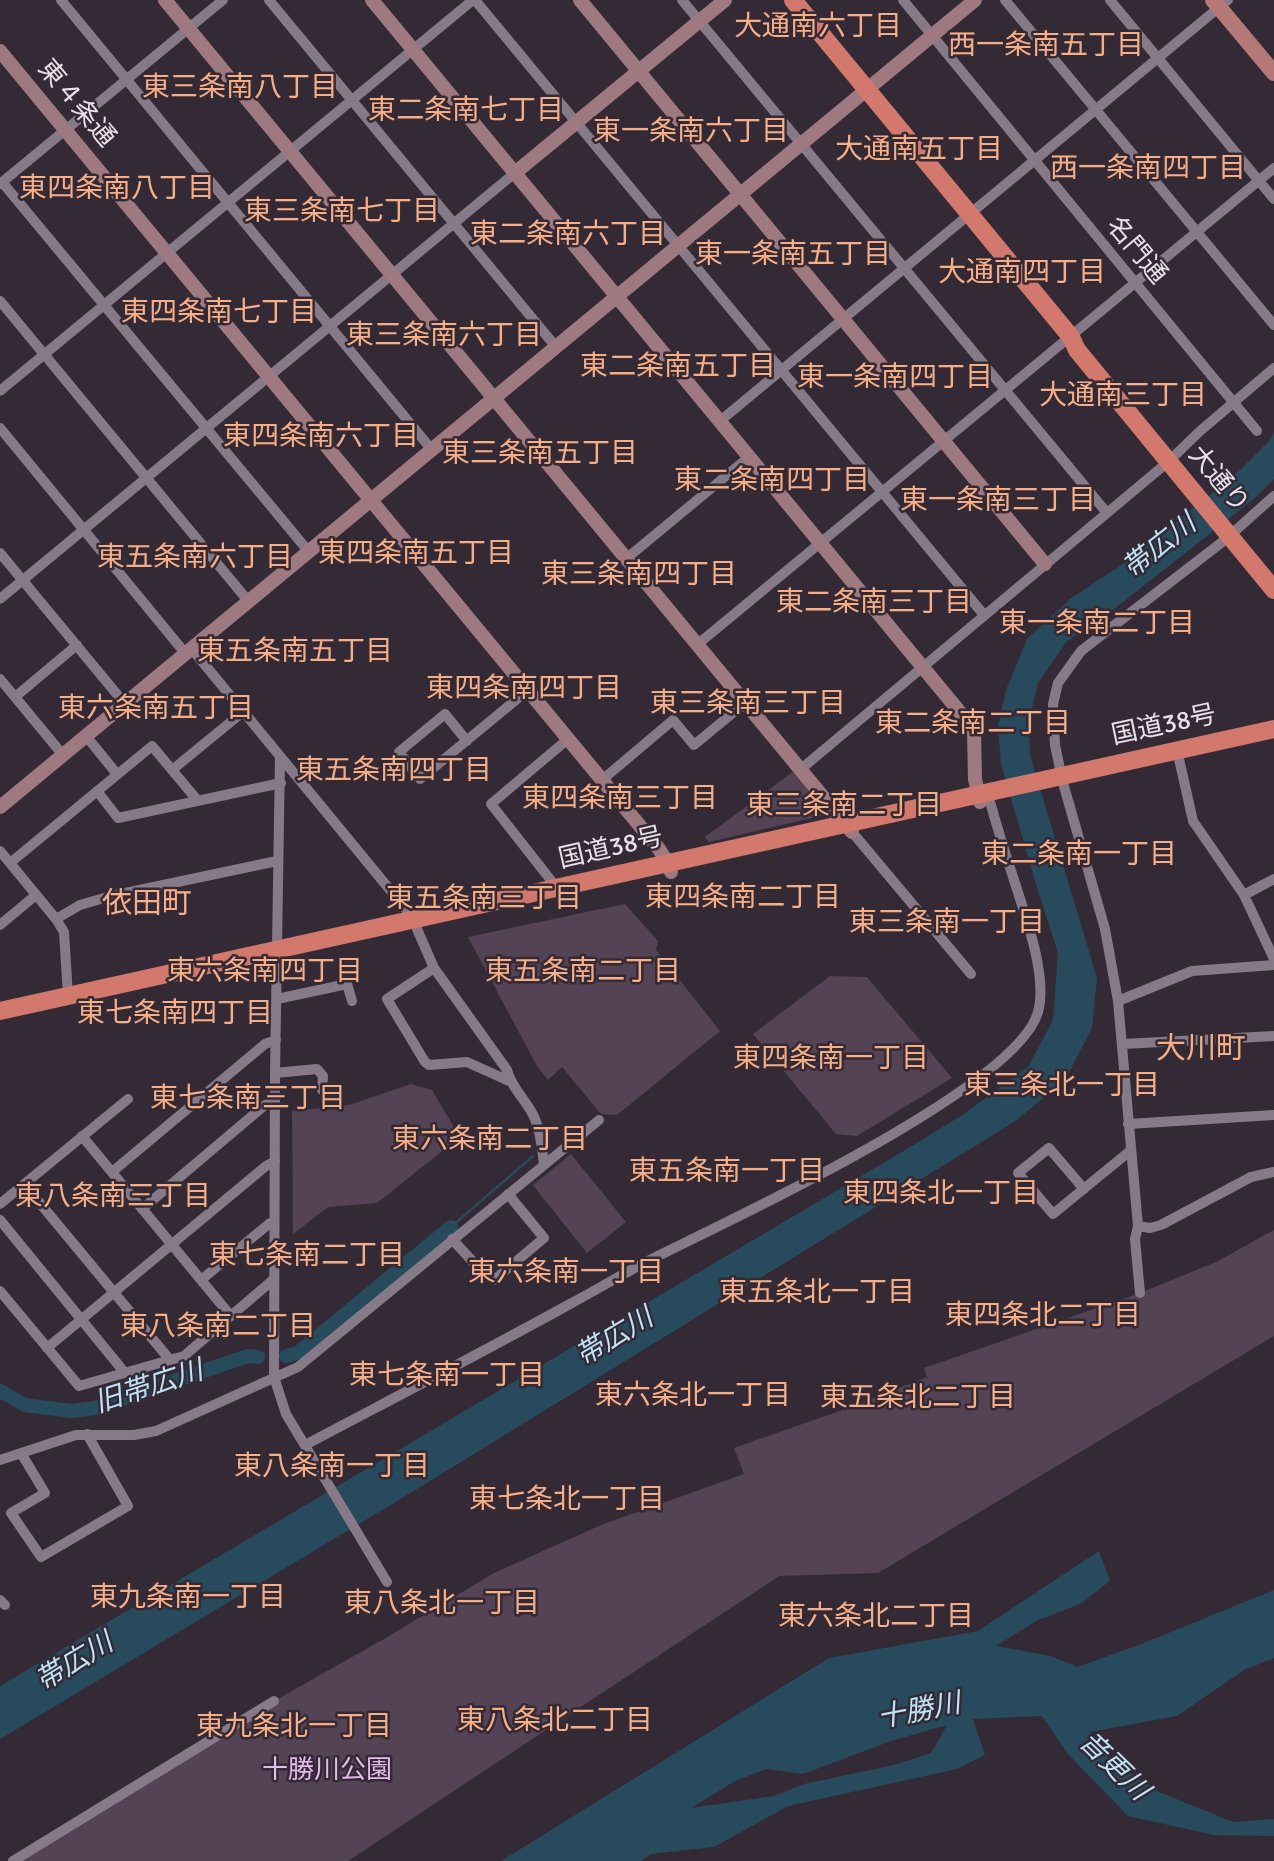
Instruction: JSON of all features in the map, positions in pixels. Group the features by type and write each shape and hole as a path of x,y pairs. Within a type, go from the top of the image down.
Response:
{"highway":[{"name":"大通り","path":"793,0 1071,337 1084,345 1230,529 1274,575"},
{"name":"大通り","path":"1230,529 1274,590"},
{"name":"国道38号","path":"0,1022 278,955 848,828 1274,729"},
{"name":"国道38号","path":"1058,780 1274,741"},
{"name":"国道38号","path":"415,924 556,888 670,867"},
{"name":"国道38号","path":"0,1012 278,955"}],"main road":[{"path":"1220,2 1274,73"}],"street":[{"path":"61,0 432,450"},
{"path":"165,0 971,974"},
{"path":"223,0 1,183 309,552"},
{"path":"269,0 556,347"},
{"path":"306,1447 643,1264 844,1160 974,1083 1023,1040 1038,1013 1041,997 1029,925 984,796 974,730 372,0"},
{"path":"0,391 474,0 984,615"},
{"path":"580,0 1045,564"},
{"path":"682,0 1107,513"},
{"path":"0,598 725,0"},
{"name":"名門通","path":"903,0 1257,430"},
{"path":"1,805 975,0"},
{"path":"1005,0 1274,325"},
{"path":"1110,0 1274,199"},
{"path":"720,421 1096,110 1220,2"},
{"name":"東４条通","path":"0,51 528,690 670,867"},
{"path":"698,644 1274,168"},
{"path":"0,302 249,602"},
{"path":"801,769 1172,458 1274,368"},
{"path":"0,428 188,651 244,711 415,924 434,968 506,1070 509,1081 536,1121 544,1164"},
{"path":"626,558 749,457"},
{"path":"1140,1293 1135,1239 1138,1226 1118,1001 1105,929 1058,780 1053,704 1058,683 1081,651 1274,496"},
{"path":"0,553 125,704"},
{"path":"15,697 77,645"},
{"path":"0,679 63,755"},
{"path":"467,741 445,714 398,752 420,779 467,741 528,690"},
{"path":"601,780 673,720 694,745 746,702"},
{"path":"172,770 244,711"},
{"path":"86,736 117,774"},
{"path":"556,888 491,804 568,739"},
{"path":"10,863 152,746 198,801"},
{"path":"280,756 274,1377 286,1414 387,1582"},
{"path":"1179,759 1193,821 1244,895 1274,959"},
{"path":"97,791 118,818 281,783"},
{"path":"0,851 64,932 68,996"},
{"path":"56,919 80,905 111,896 277,861"},
{"path":"1244,895 1274,879"},
{"path":"0,925 36,895"},
{"path":"1118,1001 1192,971 1274,965"},
{"path":"434,968 387,999 425,1062 429,1065 467,1062 509,1081"},
{"path":"277,999 347,984 352,1001"},
{"path":"1122,1044 1274,1036"},
{"path":"112,1172 265,1044 276,1040"},
{"path":"275,1073 317,1069 323,1076 322,1090"},
{"path":"0,1204 128,1099"},
{"path":"142,1209 265,1105 275,1102"},
{"path":"1128,1124 1274,1115"},
{"path":"0,1460 61,1439 87,1434 134,1435 156,1431 298,1367 599,1120"},
{"path":"82,1136 229,1315"},
{"path":"1084,1189 1049,1148 1018,1173 1053,1214 1084,1189 1130,1151"},
{"path":"47,1348 275,1161"},
{"path":"1138,1226 1161,1226 1251,1177 1274,1172"},
{"path":"24,1184 170,1360"},
{"path":"452,1239 494,1280 544,1238 508,1194"},
{"path":"0,1220 125,1373"},
{"path":"201,1280 274,1222"},
{"path":"0,1291 79,1386 184,1356 274,1279"},
{"path":"21,1453 45,1493 11,1513 41,1557 128,1506 87,1434"},
{"path":"13,1861 274,1701"}],"green space":[{"path":"794,771 829,814 709,842 705,837"},
{"path":"625,904 658,941 656,950 720,1031 617,1115 601,1114 562,1067 548,1080 537,1066 468,937"},
{"path":"830,976 867,977 952,1078 857,1136 836,1134 753,1034"},
{"path":"411,1084 432,1090 455,1129 456,1140 377,1203 328,1207 293,1234 292,1111 349,1105"},
{"path":"571,1154 626,1222 587,1253 533,1185"},
{"name":"十勝川公園","path":"1274,1230 1274,1336 878,1573 779,1576 348,1861 13,1861 274,1701 494,1573 601,1525 744,1474 734,1448 927,1377 924,1368 1140,1293 1216,1262"}],"water":[{"name":"帯広川","path":"1274,432 1274,479 1254,499 1114,609 1067,641 1038,683 1029,721 1030,755 1097,978 1092,1028 1065,1080 1014,1122 399,1500 0,1739 0,1686 907,1149 964,1114 1028,1067 1053,1020 1058,953 1001,764 998,726 1006,690 1027,639 1070,599 1129,560 1238,472 1271,439"},
{"path":"1099,1551 1110,1581 1080,1604 1038,1620 996,1646 1051,1656 1077,1667 1274,1590 1274,1658 1244,1670 1177,1716 1090,1732 1117,1764 1159,1792 1233,1822 1274,1819 1274,1836 1214,1835 1128,1816 1067,1753 1042,1716 973,1719 985,1755 957,1769 788,1806 714,1847 651,1854 641,1861 501,1861 829,1658 978,1631","holes":["947,1725 931,1753 894,1765 804,1784 774,1796 691,1808 735,1781 766,1769 803,1774 891,1741"]}],"waterway":[{"name":"旧帯広川","path":"451,1227 533,1156"},
{"name":"旧帯広川","path":"286,1356 298,1353 451,1227"},
{"name":"旧帯広川","path":"0,1391 25,1405 71,1411 95,1408 248,1356 258,1357"}],"district":[{"name":"大通南六丁目","path":"818,28"},
{"name":"西一条南五丁目","path":"1046,47"},
{"name":"東三条南八丁目","path":"240,89"},
{"name":"東二条南七丁目","path":"466,112"},
{"name":"東一条南六丁目","path":"691,133"},
{"name":"大通南五丁目","path":"919,151"},
{"name":"西一条南四丁目","path":"1148,170"},
{"name":"東四条南八丁目","path":"117,190"},
{"name":"東三条南七丁目","path":"342,213"},
{"name":"東二条南六丁目","path":"568,236"},
{"name":"東一条南五丁目","path":"793,256"},
{"name":"大通南四丁目","path":"1022,274"},
{"name":"東四条南七丁目","path":"219,314"},
{"name":"東三条南六丁目","path":"444,337"},
{"name":"東二条南五丁目","path":"678,368"},
{"name":"東一条南四丁目","path":"895,379"},
{"name":"大通南三丁目","path":"1123,397"},
{"name":"東四条南六丁目","path":"321,438"},
{"name":"東三条南五丁目","path":"540,455"},
{"name":"東二条南四丁目","path":"772,482"},
{"name":"東一条南三丁目","path":"998,502"},
{"name":"東四条南五丁目","path":"416,555"},
{"name":"東五条南六丁目","path":"195,559"},
{"name":"東三条南四丁目","path":"639,576"},
{"name":"東二条南三丁目","path":"874,604"},
{"name":"東一条南二丁目","path":"1097,625"},
{"name":"東五条南五丁目","path":"295,653"},
{"name":"東四条南四丁目","path":"524,690"},
{"name":"東三条南三丁目","path":"748,705"},
{"name":"東六条南五丁目","path":"156,710"},
{"name":"東二条南二丁目","path":"973,725"},
{"name":"東五条南四丁目","path":"394,772"},
{"name":"東四条南三丁目","path":"620,800"},
{"name":"東三条南二丁目","path":"844,807"},
{"name":"東二条南一丁目","path":"1079,856"},
{"name":"東四条南二丁目","path":"743,899"},
{"name":"東五条南三丁目","path":"484,900"},
{"name":"依田町","path":"147,905"},
{"name":"東三条南一丁目","path":"947,924"},
{"name":"東六条南四丁目","path":"265,973"},
{"name":"東五条南二丁目","path":"583,973"},
{"name":"東七条南四丁目","path":"175,1015"},
{"name":"大川町","path":"1201,1050"},
{"name":"東四条南一丁目","path":"831,1060"},
{"name":"東三条北一丁目","path":"1062,1087"},
{"name":"東七条南三丁目","path":"248,1100"},
{"name":"東六条南二丁目","path":"490,1141"},
{"name":"東五条南一丁目","path":"727,1173"},
{"name":"東四条北一丁目","path":"941,1195"},
{"name":"東八条南三丁目","path":"113,1198"},
{"name":"東七条南二丁目","path":"307,1257"},
{"name":"東六条南一丁目","path":"566,1274"},
{"name":"東五条北一丁目","path":"817,1294"},
{"name":"東四条北二丁目","path":"1043,1317"},
{"name":"東八条南二丁目","path":"218,1328"},
{"name":"東七条南一丁目","path":"447,1377"},
{"name":"東六条北一丁目","path":"693,1397"},
{"name":"東五条北二丁目","path":"918,1399"},
{"name":"東八条南一丁目","path":"332,1468"},
{"name":"東七条北一丁目","path":"567,1501"},
{"name":"東九条南一丁目","path":"188,1599"},
{"name":"東八条北一丁目","path":"442,1605"},
{"name":"東六条北二丁目","path":"876,1618"},
{"name":"東八条北二丁目","path":"555,1722"},
{"name":"東九条北一丁目","path":"294,1728"}],"water label":[{"name":"十勝川","path":"919,1712"},
{"name":"音更川","path":"1113,1767"}]}
